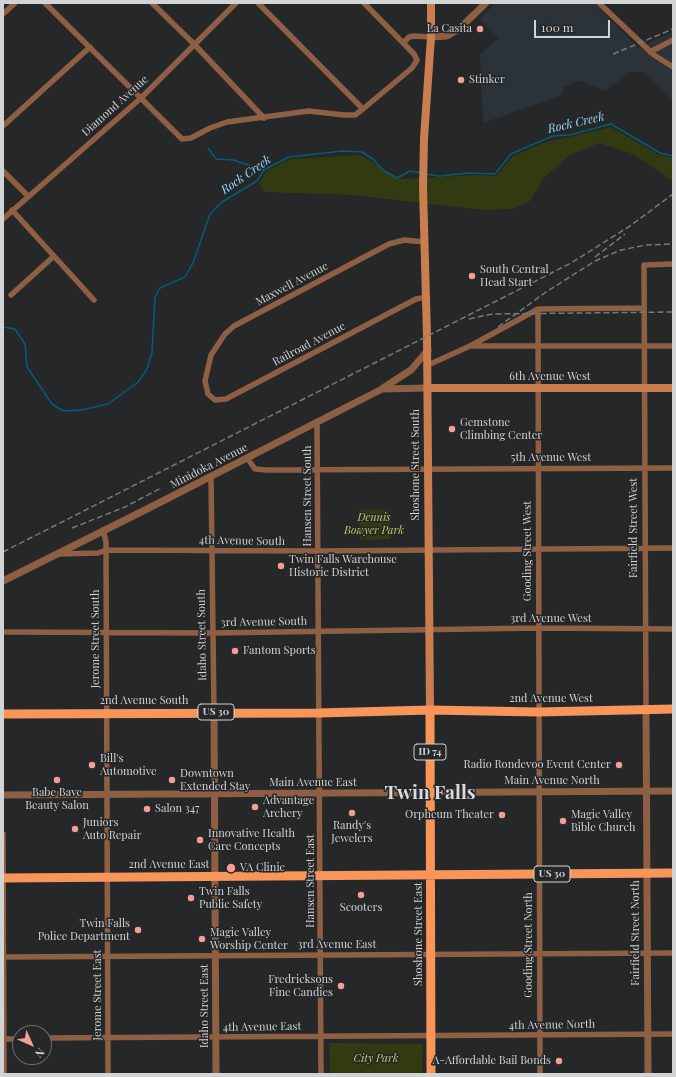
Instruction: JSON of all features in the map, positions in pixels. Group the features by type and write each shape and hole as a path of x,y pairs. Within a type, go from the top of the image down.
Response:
{"main road":[{"name":"ID 74","path":"431,3 431,37"},
{"name":"Shoshone Street South","path":"430,793 428,350 424,138 431,37"},
{"name":"6th Avenue West","path":"428,388 673,388"},
{"name":"2nd Avenue West","path":"430,710 538,712 673,709"},
{"name":"2nd Avenue South","path":"3,714 214,712 319,713 430,710"},
{"name":"Shoshone Street East","path":"430,793 432,1074"},
{"name":"US 30","path":"430,875 673,873"},
{"name":"2nd Avenue East","path":"3,878 430,875"}],"street":[{"path":"3,14 15,3"},
{"path":"45,3 182,139 191,138 210,128 227,122 264,118 309,110 344,115 355,114 363,109 412,68 417,60 414,54 403,42 364,3"},
{"path":"152,3 194,44 264,118"},
{"name":"Diamond Avenue","path":"3,219 141,98 236,3"},
{"path":"258,3 363,109"},
{"path":"403,42 414,36 447,36 459,29 486,3"},
{"path":"598,3 650,52 673,67"},
{"path":"604,8 608,3"},
{"path":"650,52 673,40"},
{"path":"3,126 90,47"},
{"path":"3,171 28,196"},
{"path":"12,210 94,300"},
{"name":"Maxwell Avenue","path":"206,387 206,374 211,355 225,334 234,326 389,244 404,240 425,240"},
{"path":"11,295 54,256"},
{"name":"Fairfield Street West","path":"646,791 644,265 673,264"},
{"name":"Railroad Avenue","path":"206,387 208,394 215,400 226,400 409,303 427,297"},
{"path":"428,365 470,346 538,309 644,308"},
{"name":"Gooding Street West","path":"538,309 538,792"},
{"path":"470,346 673,346"},
{"path":"382,389 411,370 428,350"},
{"name":"Minidoka Avenue","path":"3,580 382,389 428,388"},
{"name":"Hansen Street South","path":"317,423 319,713"},
{"name":"5th Avenue West","path":"247,458 255,469 673,468"},
{"name":"Idaho Street South","path":"211,476 215,794"},
{"name":"Jerome Street South","path":"103,530 106,550 106,713 108,795"},
{"name":"4th Avenue South","path":"56,554 98,553 106,550 318,551 673,548"},
{"name":"3rd Avenue West","path":"429,630 538,628 645,630 673,629"},
{"name":"3rd Avenue South","path":"3,632 213,633 429,630"},
{"name":"Hansen Street East","path":"319,713 321,1074"},
{"name":"Fairfield Street North","path":"646,791 648,1074"},
{"name":"Main Avenue North","path":"430,793 673,791"},
{"name":"Gooding Street North","path":"538,792 540,1074"},
{"name":"Main Avenue East","path":"3,795 430,793"},
{"name":"Idaho Street East","path":"215,794 216,1074"},
{"name":"Jerome Street East","path":"108,795 108,1074"},
{"path":"3,834 4,1074"},
{"name":"3rd Avenue East","path":"3,957 673,953"},
{"name":"4th Avenue North","path":"431,1037 673,1034"},
{"name":"4th Avenue East","path":"52,1038 431,1037"}],"shaded area":[{"path":"495,3 594,3 638,48 673,32 673,101 644,72 630,72 605,91 579,81 564,87 561,96 483,123 480,54 499,38 480,19"}],"green space":[{"path":"611,127 657,154 673,158 673,181 633,154 599,143 570,155 544,178 530,201 512,209 483,210 353,195 264,192 259,184 266,171 290,159 361,155 400,179 477,175 496,176 513,156 549,141"},
{"name":"Dennis Bowyer Park","path":"359,510 389,510 391,539 360,540"},
{"name":"City Park","path":"329,1043 423,1044 422,1074 330,1074"}],"waterway":[{"name":"Rock Creek","path":"426,174 439,176 468,173 495,174 511,154 529,146 553,136 569,135 611,124 660,153 673,156"},
{"path":"208,148 216,159 233,160 264,170"},
{"name":"Rock Creek","path":"3,327 15,329 25,344 27,367 52,404 63,411 81,410 108,404 138,382 147,369 152,353 155,297 160,288 185,277 193,263 210,214 222,202 257,181 264,170 289,157 342,151 362,152 373,159 384,171 397,178 410,171 421,173"}],"railway":[{"path":"613,54 673,29"},
{"path":"3,552 571,263 630,226 673,194"},
{"path":"595,257 625,234"},
{"path":"498,327 546,292 595,261 621,250 646,245 673,244"},
{"path":"469,319 492,314 673,312"},
{"path":"72,528 125,507 161,488"}],"place":[{"name":"La Casita","path":"480,29"},
{"name":"Stinker","path":"461,80"},
{"name":"South Central Head Start","path":"472,276"},
{"name":"Gemstone Climbing Center","path":"452,429"},
{"name":"Twin Falls Warehouse Historic District","path":"281,566"},
{"name":"Fantom Sports","path":"235,651"},
{"name":"Bill's Automotive","path":"92,765"},
{"name":"Radio Rondevoo Event Center","path":"619,765"},
{"name":"Babe Bave Beauty Salon","path":"57,780"},
{"name":"Downtown Extended Stay","path":"172,780"},
{"name":"Advantage Archery","path":"255,807"},
{"name":"Salon 347","path":"147,809"},
{"name":"Randy's Jewelers","path":"352,813"},
{"name":"Orpheum Theater","path":"502,815"},
{"name":"Magic Valley Bible Church","path":"563,821"},
{"name":"Juniors Auto Repair","path":"75,829"},
{"name":"Innovative Health Care Concepts","path":"200,840"},
{"name":"VA Clinic","path":"231,868"},
{"name":"Scooters","path":"361,895"},
{"name":"Twin Falls Public Safety","path":"191,898"},
{"name":"Twin Falls Police Department","path":"138,930"},
{"name":"Magic Valley Worship Center","path":"202,939"},
{"name":"Fredricksons Fine Candies","path":"341,986"},
{"name":"A-Affordable Bail Bonds","path":"559,1061"}],"district":[{"name":"Twin Falls","path":"430,793"}]}
